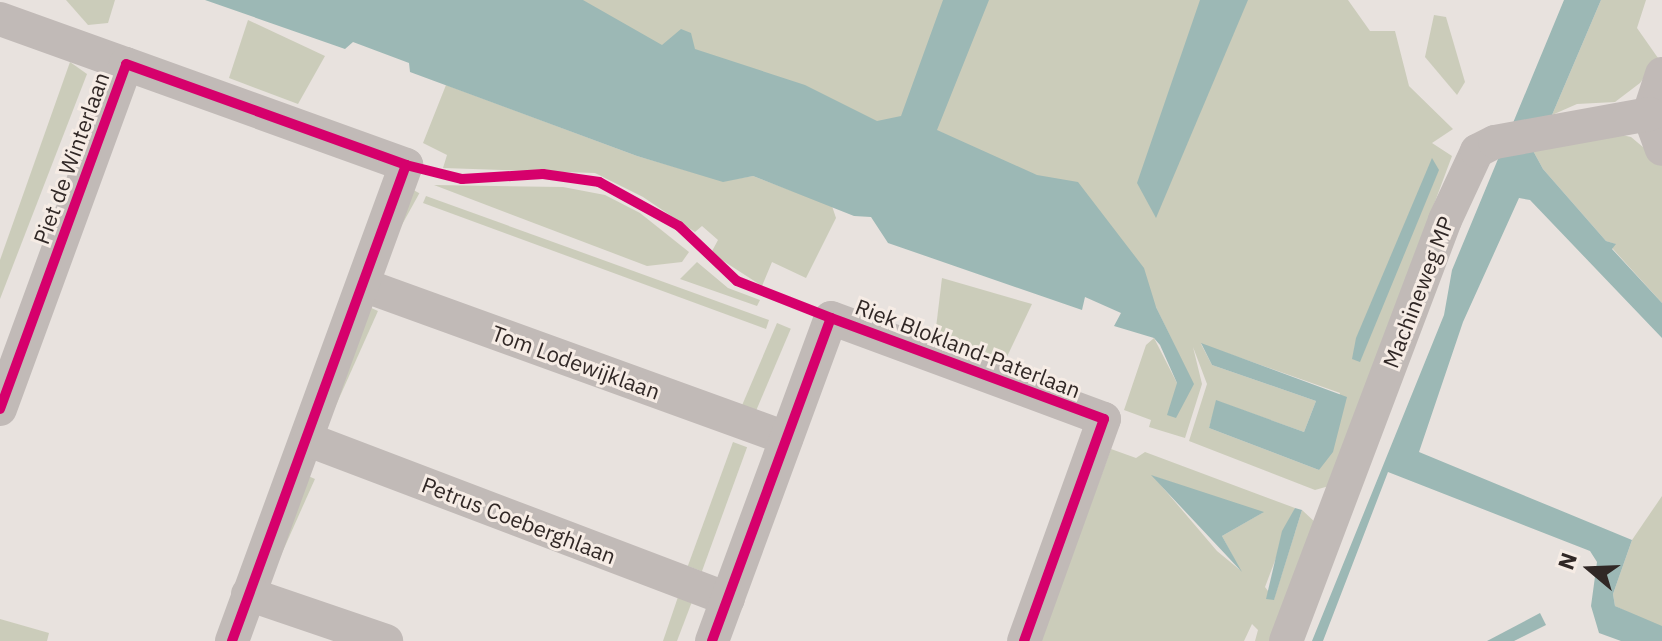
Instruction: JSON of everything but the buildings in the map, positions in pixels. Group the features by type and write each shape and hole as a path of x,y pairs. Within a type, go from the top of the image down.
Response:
{"street":[{"path":"0,19 126,64"},
{"name":"Piet de Winterlaan","path":"0,409 14,327 126,64 406,165 366,286 232,641"},
{"path":"1662,74 1649,114 1662,149"},
{"name":"Machineweg MP","path":"1286,641 1466,170 1477,151 1495,142 1649,114"},
{"name":"Tom Lodewijklaan","path":"366,286 786,438"},
{"name":"Riek Blokland-Paterlaan","path":"712,641 831,318 1104,419 1024,641"},
{"name":"Petrus Coeberghlaan","path":"309,440 728,599"},
{"path":"248,594 386,641"}],"green space":[{"path":"66,0 115,0 108,23 88,25"},
{"path":"324,0 1348,0 1370,31 1395,31 1409,86 1453,129 1432,143 1452,156 1329,486 1315,490 1189,441 1207,384 1193,347 1202,384 1185,438 1149,427 1151,420 1124,410 1146,345 1154,338 1177,383 1193,384 1156,307","holes":["1201,344 1340,393 1319,470 1209,428 1217,401 1304,432 1316,401 1212,365"]},
{"path":"1601,0 1646,0 1637,28 1658,58 1640,83 1615,102 1577,104 1552,115"},
{"path":"1434,15 1446,17 1465,82 1457,95 1425,57"},
{"path":"248,20 325,56 298,104 229,78"},
{"path":"70,62 87,74 0,299 0,260"},
{"path":"446,85 637,156 723,181 753,176 832,206 836,218 806,278 772,262 762,286 711,253 718,240 702,226 695,232 643,197 595,173 443,168 447,155 423,143"},
{"path":"1608,132 1631,137 1662,163 1662,303 1612,248 1615,244 1606,241 1543,169 1531,147"},
{"path":"434,185 563,187 605,195 640,213 689,252 682,262 647,266"},
{"path":"408,187 419,193 379,266 368,260"},
{"path":"426,196 769,320 766,329 423,203"},
{"path":"697,262 728,288 760,300 757,306 680,279"},
{"path":"942,278 1032,304 1004,363 935,336"},
{"path":"367,306 378,311 323,434 312,429"},
{"path":"777,323 791,329 753,417 739,411"},
{"path":"733,442 747,447 702,571 688,566"},
{"path":"1111,449 1136,458 1145,452 1295,508 1265,587 1274,599 1302,510 1317,524 1274,641 1255,641 1258,630 1252,624 1244,641 1040,641","holes":["1153,476 1262,513 1222,536 1240,570 1217,551"]},
{"path":"304,474 315,479 275,568 264,564"},
{"path":"1662,496 1662,628 1615,606 1613,594 1632,540"},
{"path":"679,594 693,599 677,641 663,641"},
{"path":"0,619 49,633 47,641 0,641"}],"water":[{"path":"205,0 583,0 662,45 681,29 691,33 695,49 805,85 877,121 901,116 943,0 989,0 937,130 1037,175 1078,182 1144,268 1156,307 1194,384 1176,418 1167,415 1177,383 1160,345 1154,338 1114,326 1121,313 1085,297 1082,310 888,243 871,217 854,216 753,176 723,182 637,156 410,72 409,63 353,42 345,49"},
{"path":"1200,0 1248,0 1156,218 1137,183"},
{"path":"1564,0 1601,0 1552,115 1531,147 1543,169 1606,241 1616,244 1612,249 1662,303 1662,338 1530,200 1519,198 1463,322 1419,452 1632,540 1613,594 1615,606 1662,626 1662,641 1621,641 1599,633 1591,606 1597,562 1590,551 1388,472 1323,641 1312,641 1444,315 1452,270"},
{"path":"1432,158 1439,170 1360,362 1352,359 1356,338"},
{"path":"1201,343 1347,397 1333,452 1319,470 1209,428 1216,400 1304,432 1316,401 1212,365"},
{"path":"1151,475 1264,512 1222,536 1242,572"},
{"path":"1295,508 1302,510 1274,600 1266,599 1282,531"},
{"path":"1540,613 1546,625 1514,641 1487,641"}],"cycle path":[{"path":"0,409 126,64 406,165 232,641"},
{"path":"406,165 462,179 543,174 599,182 679,226 737,281 831,318"},
{"path":"712,641 831,318 1104,419 1024,641"}]}
